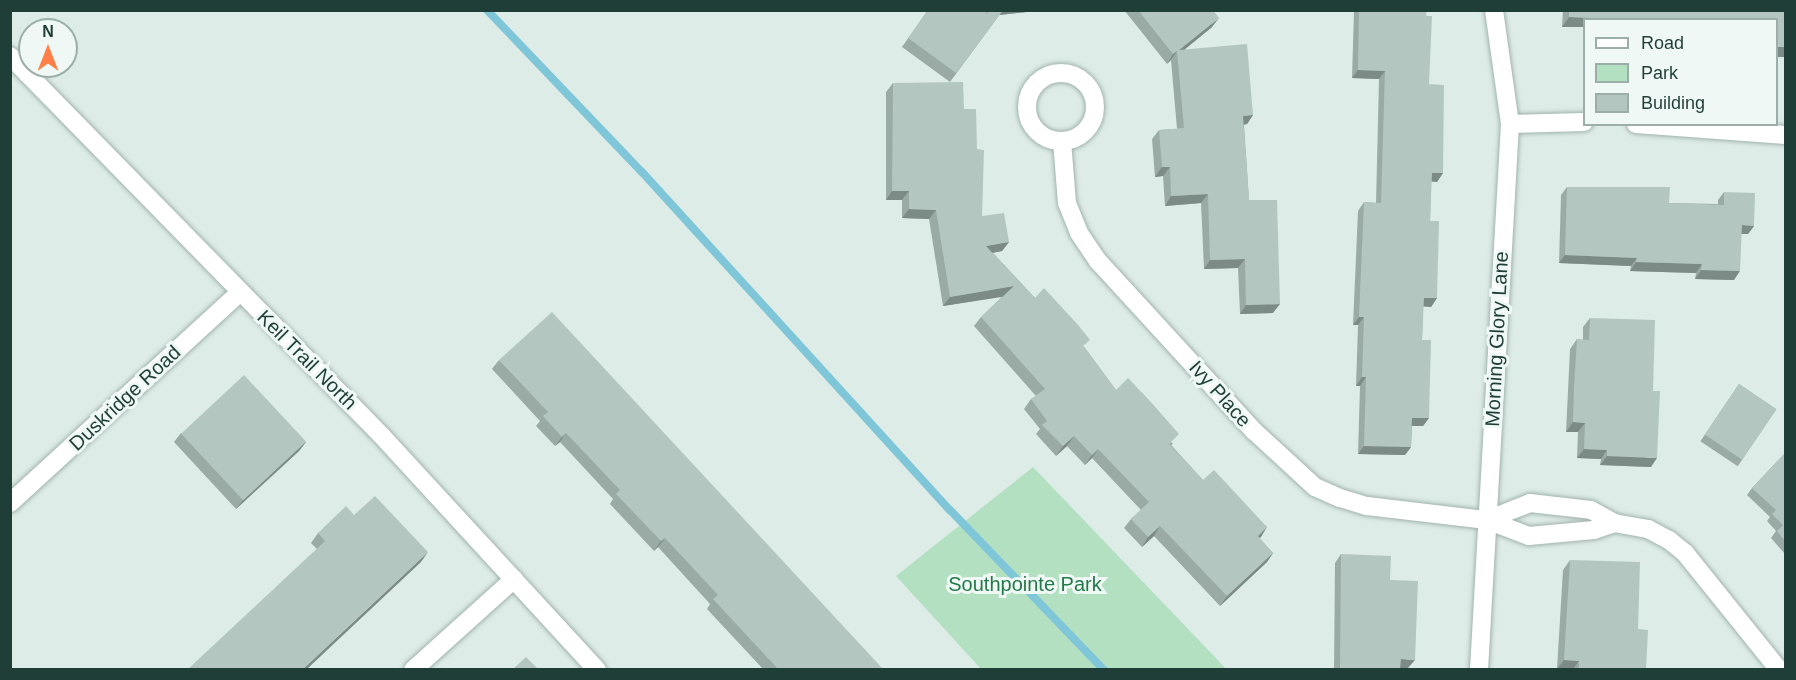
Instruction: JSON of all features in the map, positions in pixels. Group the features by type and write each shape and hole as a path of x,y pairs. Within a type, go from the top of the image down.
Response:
{"street":[{"name":"Morning Glory Lane","path":"1479,669 1510,124 1494,10"},
{"name":"Keil Trail North","path":"10,56 239,293 381,435 597,669"},
{"path":"1510,124 1583,122"},
{"path":"1663,126 1785,135"},
{"name":"Ivy Place","path":"1062,141 1067,203 1079,233 1098,261 1254,431 1296,472 1315,487 1367,506 1487,520"},
{"name":"Duskridge Road","path":"10,503 239,293"},
{"path":"1487,520 1530,503 1591,510 1614,523 1648,529 1669,540 1685,553 1779,669"},
{"path":"1487,520 1529,536 1594,530 1614,523"},
{"path":"413,669 514,579"}],"green space":[{"name":"Southpointe Park","path":"1033,467 1226,669 981,669 896,576"}],"building":[{"path":"928,10 983,10 988,14 988,10 1003,10 956,73 908,38"},
{"path":"1138,10 1213,10 1219,18 1179,50 1247,44 1253,115 1243,116 1249,200 1277,200 1280,304 1246,305 1245,259 1210,260 1208,194 1171,196 1170,167 1162,167 1159,130 1184,128 1177,51 1173,54"},
{"path":"1359,10 1426,10 1426,16 1432,16 1429,84 1444,85 1443,173 1432,173 1430,221 1439,221 1437,298 1424,298 1422,340 1431,340 1429,418 1412,418 1411,447 1364,446 1366,377 1362,377 1364,317 1359,317 1364,202 1381,203 1385,71 1358,70"},
{"path":"1569,10 1785,10 1785,47 1778,47 1778,18 1569,17"},
{"path":"963,82 964,109 976,109 977,149 984,150 982,216 1004,213 1009,242 986,246 1035,298 1044,288 1079,326 1090,340 1083,346 1116,390 1128,378 1150,401 1179,434 1169,444 1203,480 1214,470 1267,527 1258,536 1273,553 1227,596 1160,526 1148,537 1131,519 1149,502 1098,449 1092,455 1074,436 1063,446 1042,425 1047,421 1031,399 1045,389 981,317 1014,286 950,297 936,210 909,209 909,191 892,191 893,83"},
{"path":"1567,187 1670,187 1669,203 1724,205 1724,192 1755,193 1754,226 1742,225 1740,271 1701,270 1702,264 1636,262 1637,258 1565,255"},
{"path":"552,312 883,669 778,669 713,599 718,595 665,538 661,541 616,494 620,490 566,433 562,437 543,416 548,412 499,360"},
{"path":"1590,318 1655,320 1653,391 1660,391 1657,458 1607,456 1607,450 1584,449 1585,423 1573,422 1574,388 1577,339 1589,340"},
{"path":"244,375 306,442 243,500 181,434"},
{"path":"1739,384 1776,409 1742,460 1705,435"},
{"path":"1785,453 1785,541 1777,531 1783,525 1772,514 1776,510 1752,488"},
{"path":"375,496 428,552 303,669 188,669 325,541 318,533 346,506 354,515"},
{"path":"1341,554 1391,556 1390,580 1418,581 1415,660 1401,659 1400,669 1340,669"},
{"path":"1570,560 1640,562 1638,629 1648,630 1646,669 1579,669 1579,661 1564,660"},
{"path":"526,657 538,669 513,669"}],"waterway":[{"path":"487,10 642,172 950,510 1104,670"}]}
